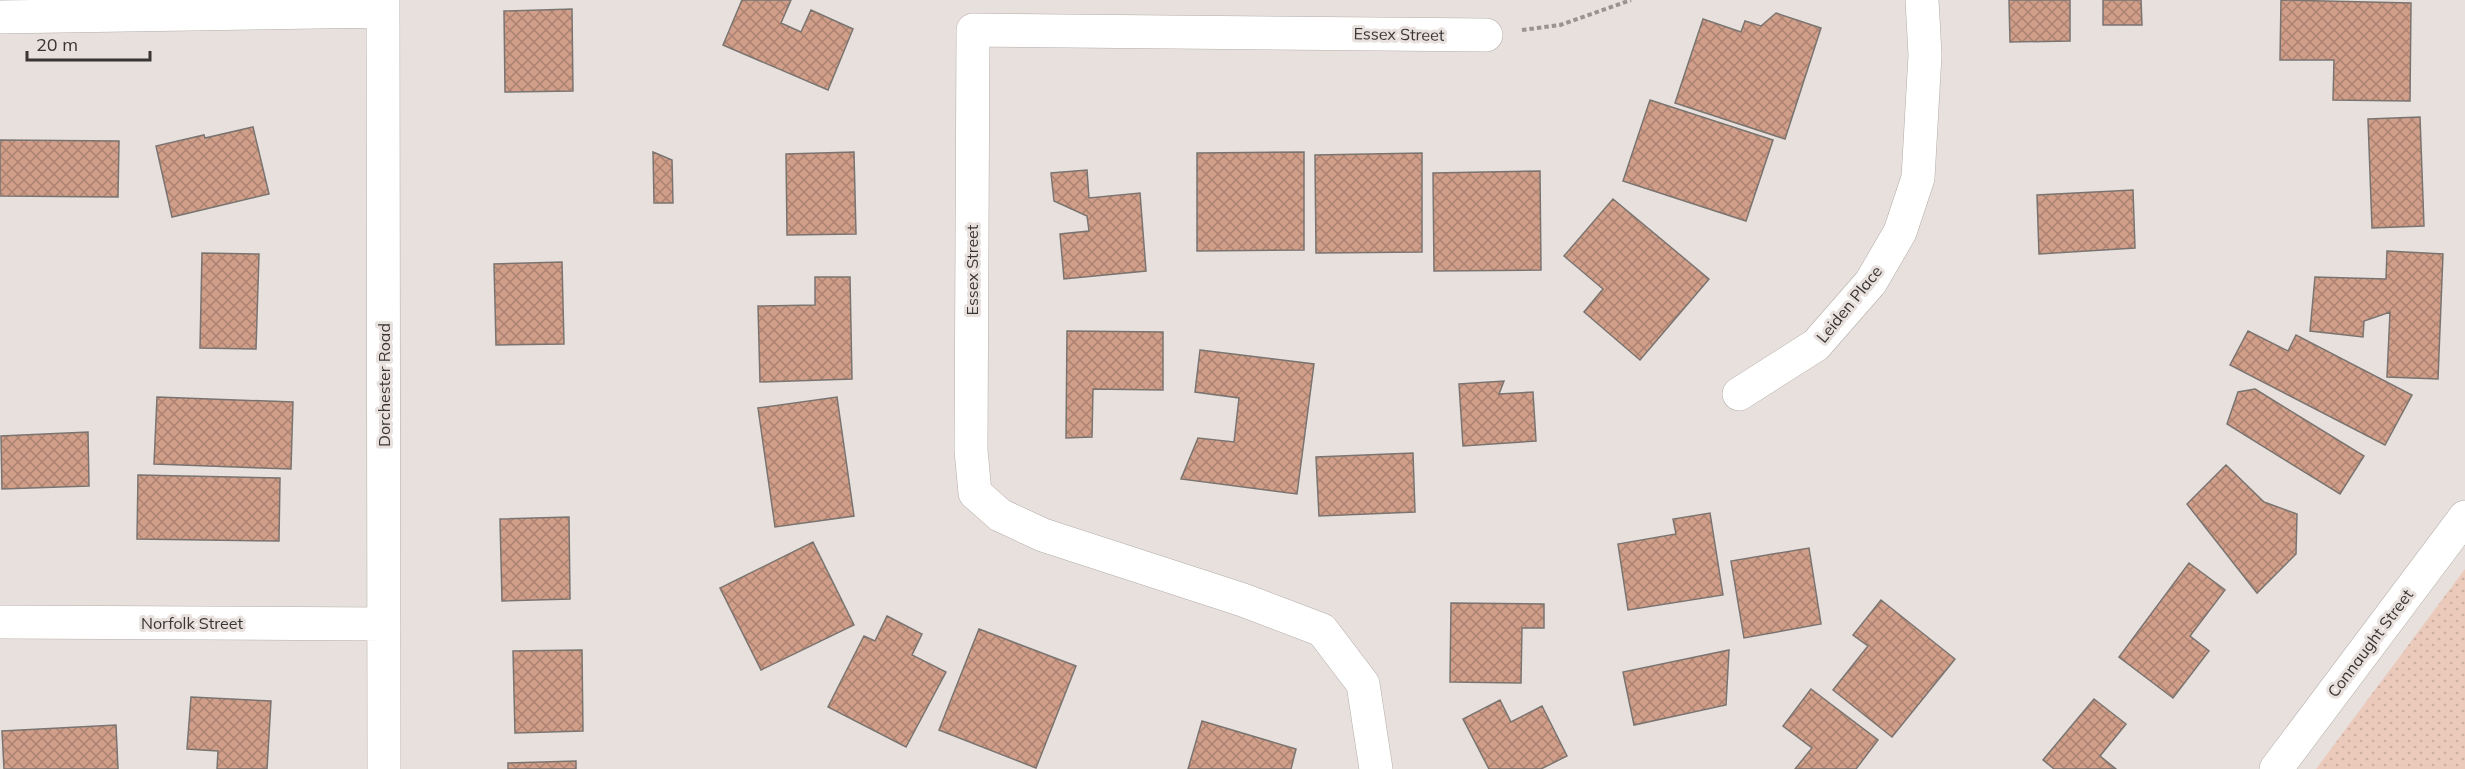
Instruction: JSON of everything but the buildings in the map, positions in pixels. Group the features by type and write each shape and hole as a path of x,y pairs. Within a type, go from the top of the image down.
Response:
{"street":[{"name":"Leiden Place","path":"1739,394 1816,345 1871,282 1900,232 1918,178 1925,55 1922,0"},
{"path":"0,17 383,6"},
{"name":"Dorchester Road","path":"383,6 384,769"},
{"name":"Essex Street","path":"1377,769 1363,684 1322,630 1243,600 1043,535 1000,515 975,493 971,450 973,30 1486,35"},
{"name":"Connaught Street","path":"2276,769 2465,517"},
{"name":"Norfolk Street","path":"0,622 384,624"}],"path":[{"path":"1486,35 1560,25 1631,0"}],"shaded area":[{"path":"2465,569 2465,769 2316,769"}]}
